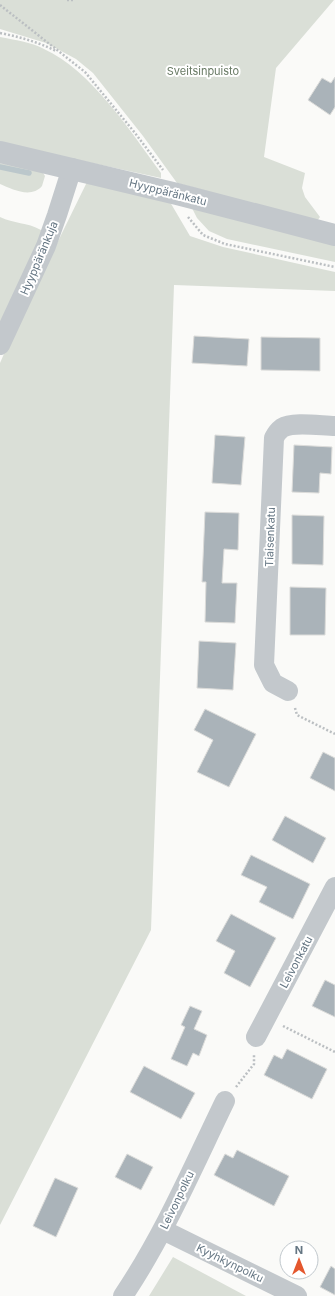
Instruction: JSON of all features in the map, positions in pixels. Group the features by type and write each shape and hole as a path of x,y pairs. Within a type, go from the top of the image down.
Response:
{"street":[{"name":"Hyyppäränkatu","path":"0,152 177,194 335,235"},
{"name":"Hyyppäränkuja","path":"0,345 46,246 72,168"},
{"name":"Tiaisenkatu","path":"288,691 273,683 264,665 274,438 283,427 291,425 335,426"},
{"name":"Leivonkatu","path":"256,1037 335,887"},
{"name":"Leivonpolku","path":"123,1296 163,1230 225,1101"},
{"name":"Kyyhkynpolku","path":"163,1230 297,1296"}],"path":[{"path":"67,0 75,0"},
{"path":"0,5 85,72 107,97 162,169 177,194 189,219 203,235 225,244 335,267"},
{"path":"0,33 18,36 44,45 62,54"},
{"path":"288,691 297,715 335,734"},
{"path":"266,1018 335,1052"},
{"path":"225,1101 254,1064 256,1037"}],"green space":[{"name":"Sveitsinpuisto","path":"0,0 334,0 276,68 264,157 305,173 302,188 305,197 320,217 317,221 177,183 143,136 93,73 76,59 46,43 0,29"},
{"path":"0,37 39,47 61,59 78,71 123,121 161,173 161,178 0,143"},
{"path":"0,163 42,171 45,176 42,186 38,190 32,192 21,192 0,184"},
{"path":"87,182 170,202 190,236 223,247 335,272 335,291 174,285 151,930 0,1225 0,363 14,331"},
{"path":"192,208 335,244 335,262 227,239 209,231 197,218"},
{"path":"0,217 36,227 41,230 42,245 0,323"},
{"path":"173,1257 246,1296 149,1296"}],"building":[{"path":"335,77 335,107 330,115 308,100 322,78 331,83"},
{"path":"194,336 249,339 247,366 192,363"},
{"path":"261,337 320,338 320,371 261,370"},
{"path":"215,435 245,437 241,485 212,483"},
{"path":"294,445 332,447 331,474 320,473 319,493 292,492"},
{"path":"205,512 239,513 238,550 224,549 222,583 237,583 235,623 205,622 206,582 202,582"},
{"path":"292,515 324,516 323,565 292,564"},
{"path":"290,587 326,588 325,635 290,635"},
{"path":"199,641 236,643 233,690 197,688"},
{"path":"205,709 256,734 229,787 197,772 213,740 194,730"},
{"path":"323,752 335,758 335,791 310,778"},
{"path":"285,816 326,838 313,863 272,840"},
{"path":"251,855 310,884 293,919 259,902 267,887 241,875"},
{"path":"231,914 276,938 250,987 224,973 235,951 216,941"},
{"path":"325,980 335,985 335,1017 312,1006"},
{"path":"190,1006 202,1011 194,1029 207,1035 199,1056 193,1053 187,1066 171,1059 185,1027 181,1025"},
{"path":"287,1049 327,1069 312,1099 264,1075 274,1055 282,1059"},
{"path":"144,1066 195,1093 181,1119 130,1092"},
{"path":"237,1150 289,1176 274,1206 214,1175 225,1154 233,1158"},
{"path":"127,1154 153,1167 141,1190 115,1177"},
{"path":"55,1178 78,1188 56,1237 33,1226"},
{"path":"331,1266 335,1269 335,1295 320,1287"}],"waterway":[{"path":"0,167 29,173"}]}
